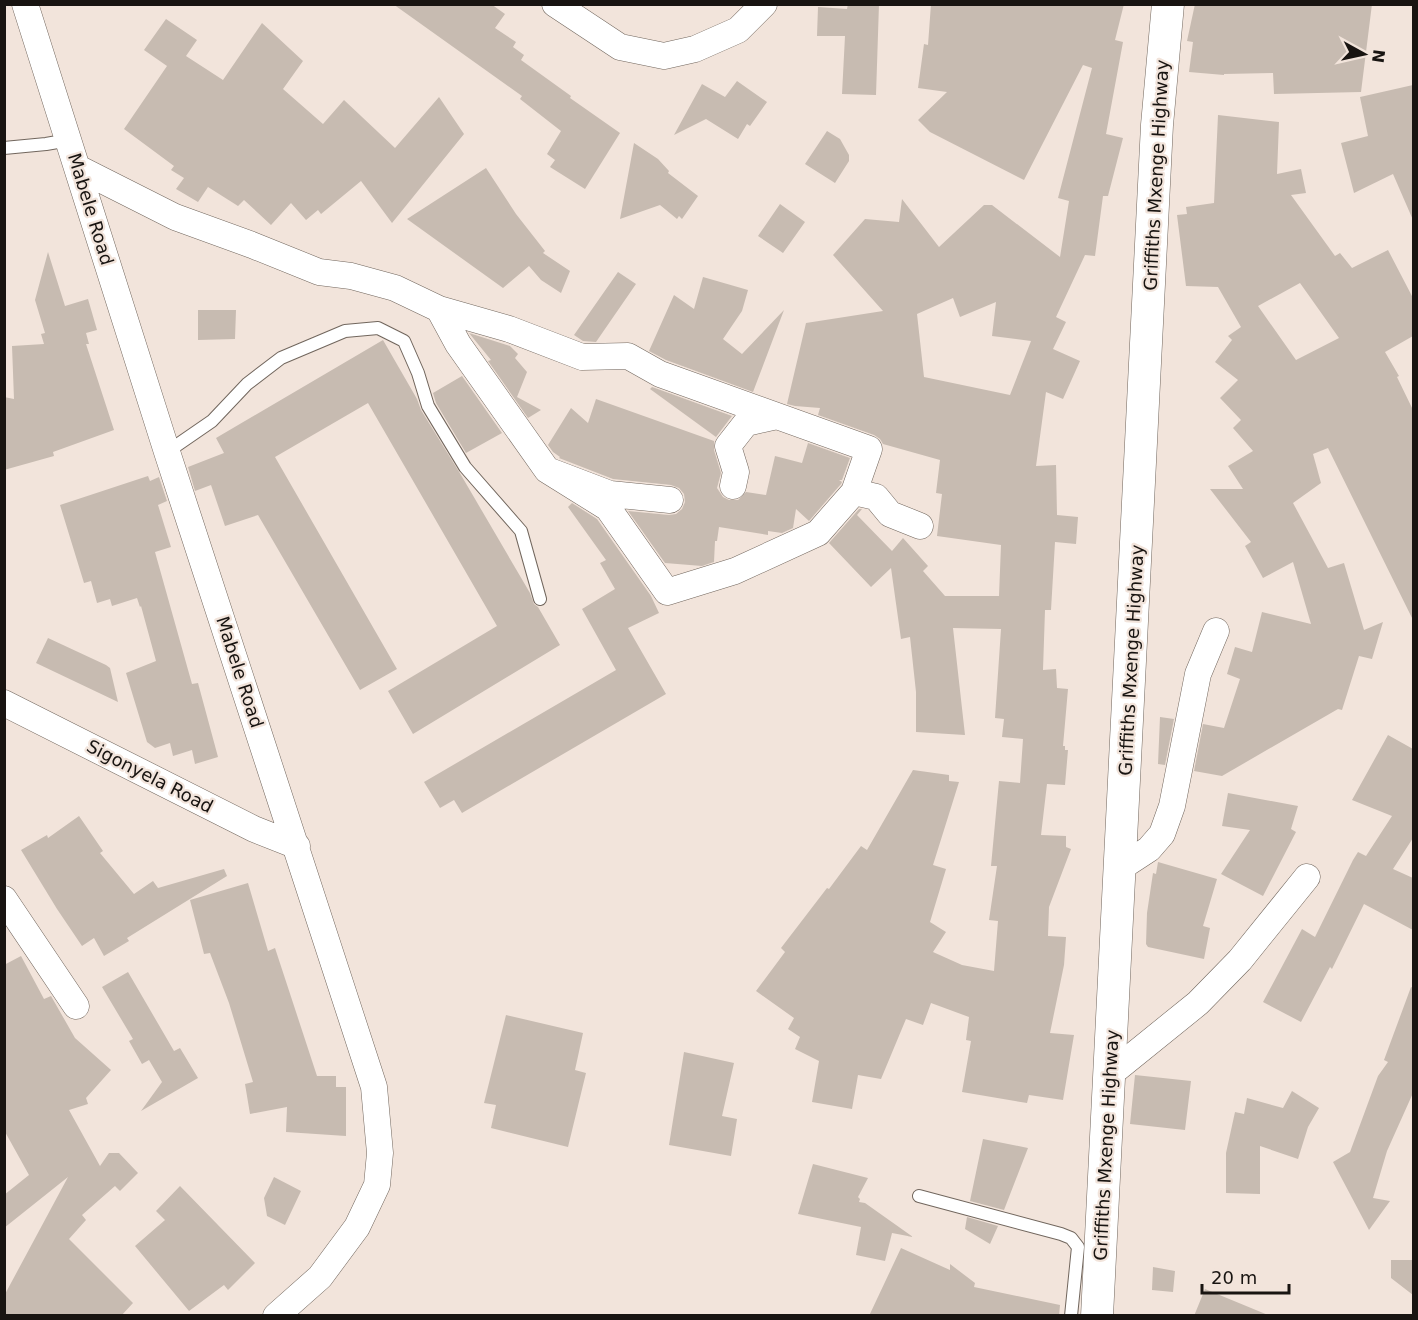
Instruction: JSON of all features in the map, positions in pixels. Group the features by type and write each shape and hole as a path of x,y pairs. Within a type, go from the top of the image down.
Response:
{"street":[{"name":"Mabele Road","path":"25,4 167,452 374,1087 380,1153 377,1185 357,1227 320,1277 276,1316"},
{"path":"555,4 620,47 664,56 695,50 738,30 764,4"},
{"name":"Griffiths Mxenge Highway","path":"1097,1316 1157,125 1168,4"},
{"path":"78,168 175,217 319,272 351,276 395,288 439,309 509,329 582,357 628,356 660,374 868,449 854,492 818,533 735,571 667,592 608,508 547,470 458,344 439,309"},
{"path":"732,486 736,472 728,446 746,423 778,416"},
{"path":"547,470 610,494 670,500"},
{"path":"854,492 876,497 890,514 920,526"},
{"path":"1120,868 1149,849 1162,834 1172,806 1198,674 1216,631"},
{"name":"Sigonyela Road","path":"4,704 254,828 297,846"},
{"path":"1109,1075 1198,1003 1240,960 1307,877"},
{"path":"4,899 76,1006"}],"lane":[{"path":"4,148 69,140"},
{"path":"167,452 212,421 247,384 281,358 345,331 378,328 404,341 428,406 465,466 521,531 540,599"},
{"path":"919,1196 1071,1238 1078,1247 1071,1316"}],"building":[{"path":"393,4 491,4 505,14 495,28 516,42 513,47 524,55 521,60 620,133 585,189 550,167 555,160 547,154 561,131 520,99 522,96"},
{"path":"848,4 879,4 876,95 842,94 845,36 817,36 818,7 847,9"},
{"path":"931,4 1124,4 1115,40 1123,42 1106,134 1123,138 1108,196 1103,196 1095,256 1085,255 1056,317 1066,322 1053,349 1080,361 1063,399 1046,392 1036,466 1056,465 1057,515 1078,517 1076,544 1055,542 1051,610 1045,610 1043,670 1056,669 1057,688 1068,689 1063,746 1065,750 1068,750 1065,785 1047,784 1041,835 1066,836 1066,847 1071,849 1049,907 1048,936 1066,937 1064,965 1050,1033 1074,1035 1063,1100 1029,1095 1027,1103 962,1092 971,1041 966,1040 969,1017 931,1003 923,1025 906,1019 881,1079 858,1075 852,1109 812,1102 819,1061 795,1049 800,1037 788,1029 794,1018 756,991 785,952 781,948 827,888 829,889 861,846 867,850 913,770 949,775 949,781 959,782 933,865 946,869 930,922 946,932 933,952 962,965 994,971 998,921 989,920 997,866 991,866 999,781 1020,783 1023,739 1002,737 1004,719 995,718 1001,629 953,628 965,735 916,732 916,692 910,637 901,639 891,568 871,587 829,543 859,509 862,509 857,515 892,551 903,538 928,566 923,571 945,596 999,596 1001,545 937,536 942,494 936,493 940,460 883,444 874,435 818,415 820,408 787,404 806,323 883,311 833,255 865,219 899,222 902,199 939,247 984,205 992,205 1060,257 1069,201 1058,198 1092,68 1083,65 1024,180 930,132 918,120 947,92 918,88 924,44 928,45","holes":["953,298 960,317 996,302 992,336 1031,341 1010,395 924,377 917,314"]},
{"path":"1195,4 1372,4 1361,92 1274,94 1273,73 1224,75 1189,72 1193,42 1187,41"},
{"path":"166,19 197,40 186,56 223,80 262,23 303,61 283,89 323,124 344,100 395,148 439,97 464,134 392,223 361,181 321,214 318,210 306,220 291,203 271,225 244,200 238,206 208,187 198,202 176,189 184,178 171,170 174,166 124,129 167,66 144,50"},
{"path":"737,81 767,102 750,126 747,124 738,139 706,119 674,135 702,84 725,97"},
{"path":"1413,85 1413,220 1393,174 1354,193 1341,143 1368,136 1360,97"},
{"path":"1218,115 1279,122 1277,174 1301,169 1306,193 1291,195 1335,256 1340,253 1352,268 1388,250 1413,298 1413,336 1385,352 1399,376 1397,377 1413,410 1413,620 1328,448 1313,454 1321,483 1293,503 1328,568 1344,563 1364,630 1383,622 1372,659 1359,656 1342,710 1338,709 1222,776 1194,771 1203,724 1224,728 1240,679 1227,674 1235,647 1252,652 1262,612 1311,624 1293,562 1263,578 1245,546 1251,542 1210,489 1243,489 1228,466 1253,451 1233,428 1241,420 1220,398 1238,380 1215,362 1232,340 1228,336 1241,327 1218,287 1186,286 1177,215 1187,214 1186,207 1214,203","holes":["1300,283 1339,338 1296,360 1258,306"]},
{"path":"827,131 840,139 849,155 849,161 835,183 805,164"},
{"path":"634,143 658,159 669,171 668,173 698,196 682,219 679,216 677,219 660,205 620,219"},
{"path":"486,168 516,214 545,251 543,253 570,271 561,293 541,280 529,266 503,288 407,219"},
{"path":"780,204 805,222 783,253 758,236"},
{"path":"48,252 65,306 88,299 97,330 86,333 89,344 86,344 114,430 53,452 54,456 4,470 4,397 14,399 12,346 44,344 41,334 45,333 35,300"},
{"path":"618,272 636,284 596,342 583,341 574,335"},
{"path":"703,277 748,290 742,311 723,339 742,354 784,310 753,392 666,360 649,351 674,295 694,309"},
{"path":"198,310 236,310 235,339 198,340"},
{"path":"469,333 510,346 518,354 515,358 527,372 517,397 541,410 528,418 488,361 491,360"},
{"path":"383,340 421,410 560,645 413,734 388,691 497,626 368,403 275,457 397,669 360,690 258,515 225,526 211,485 195,491 188,467 224,453 216,438"},
{"path":"462,376 502,433 466,453 436,403 433,393"},
{"path":"652,387 732,416 716,437 650,389"},
{"path":"596,399 714,441 714,450 721,473 717,488 723,497 729,500 738,500 746,492 766,495 775,456 802,463 808,443 850,458 842,480 839,480 841,484 809,521 796,509 793,528 782,533 768,531 768,535 719,527 717,541 715,541 714,562 702,566 665,563 628,511 676,514 685,502 684,494 679,488 671,485 613,479 559,458 548,445 571,408 588,423"},
{"path":"148,476 150,481 159,477 167,501 158,505 171,547 155,552 192,684 198,683 218,757 195,764 192,750 173,756 170,743 155,748 147,742 126,673 156,661 141,606 137,598 112,606 110,599 97,603 91,581 84,583 60,505"},
{"path":"572,503 597,519 651,596 659,613 628,628 666,694 462,813 454,800 440,808 424,782 616,670 582,609 615,589 600,563 606,560 568,507"},
{"path":"48,638 110,668 118,702 36,663"},
{"path":"1160,717 1174,719 1165,765 1158,764"},
{"path":"1388,735 1413,749 1413,838 1393,869 1413,878 1413,930 1364,904 1332,969 1330,967 1301,1022 1263,1002 1302,929 1315,937 1358,852 1366,856 1392,816 1352,800"},
{"path":"1228,793 1298,806 1291,829 1296,832 1263,896 1221,874 1250,830 1222,826"},
{"path":"79,816 103,851 100,853 134,894 153,881 158,888 224,869 227,876 127,938 129,941 104,956 94,938 82,946 21,850 47,835 48,838"},
{"path":"1158,862 1217,879 1203,926 1210,928 1204,959 1148,947 1146,944 1147,913 1153,873 1156,874"},
{"path":"248,883 268,951 275,948 317,1076 336,1076 336,1087 346,1087 346,1136 286,1132 287,1107 250,1114 245,1084 253,1082 229,1003 210,953 204,954 190,900"},
{"path":"21,956 44,999 51,996 75,1038 111,1070 86,1098 88,1104 69,1110 100,1166 109,1153 119,1153 138,1173 120,1191 115,1186 82,1215 86,1220 69,1239 133,1303 121,1316 4,1316 4,1296 68,1177 4,1228 4,1195 29,1175 4,1130 4,965"},
{"path":"128,972 174,1051 180,1048 198,1078 141,1111 162,1082 149,1060 142,1064 129,1041 133,1039 102,987"},
{"path":"1411,987 1413,988 1413,1093 1387,1151 1373,1198 1390,1201 1369,1230 1333,1162 1350,1152 1378,1076 1388,1062 1384,1060"},
{"path":"506,1015 583,1033 575,1070 586,1073 568,1147 491,1128 496,1105 484,1103"},
{"path":"684,1052 734,1063 722,1116 737,1119 731,1156 669,1145"},
{"path":"1135,1075 1191,1081 1185,1130 1130,1124"},
{"path":"1292,1091 1319,1108 1308,1127 1298,1159 1260,1146 1260,1194 1226,1193 1226,1153 1235,1112 1244,1114 1247,1098 1283,1108"},
{"path":"983,1139 1028,1148 1004,1210 970,1201"},
{"path":"813,1164 868,1178 858,1197 859,1202 865,1203 913,1237 892,1233 885,1261 856,1255 861,1227 798,1214"},
{"path":"274,1177 301,1191 285,1225 267,1216 264,1198"},
{"path":"180,1186 255,1263 228,1290 224,1285 189,1311 135,1246 165,1220 156,1211"},
{"path":"967,1217 998,1226 990,1244 965,1229"},
{"path":"901,1248 950,1270 950,1264 975,1283 974,1287 1060,1305 1059,1316 869,1316"},
{"path":"1391,1260 1413,1260 1413,1295 1391,1278"},
{"path":"1153,1267 1175,1271 1173,1292 1152,1290"},
{"path":"1205,1289 1268,1315 1194,1316"}]}
